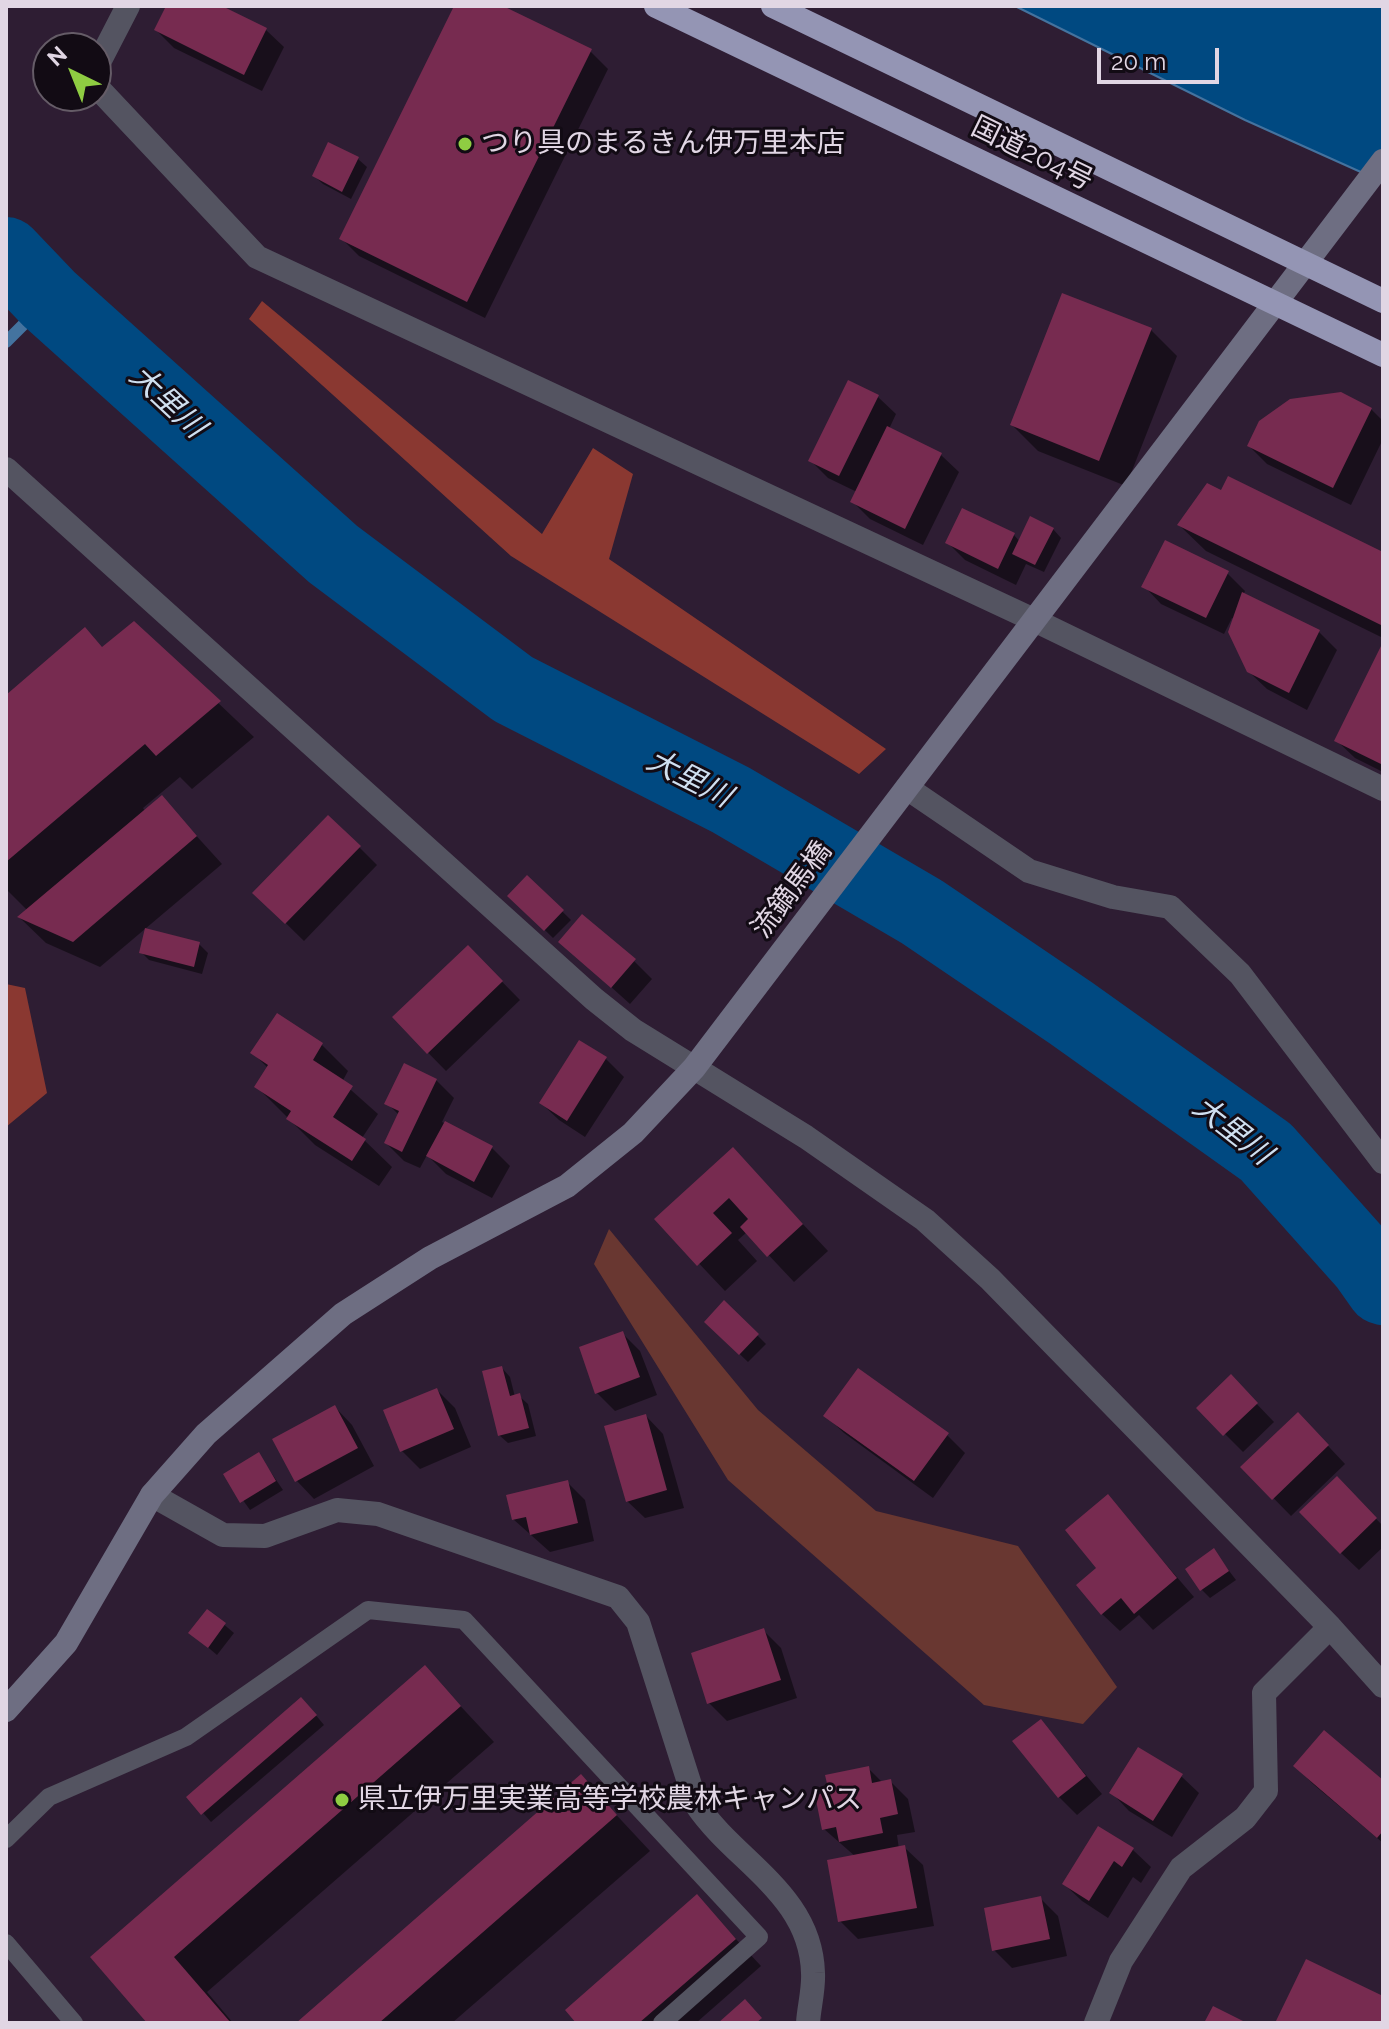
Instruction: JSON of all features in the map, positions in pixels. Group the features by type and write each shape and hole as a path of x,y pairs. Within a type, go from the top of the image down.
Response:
{"highway":[{"name":"国道204号","path":"656,6 1383,355"},
{"name":"国道204号","path":"773,6 1383,301"}],"street":[{"path":"112,37 128,6"},
{"path":"112,103 257,257 1034,620 1383,789"},
{"name":"流鏑馬橋","path":"6,1710 66,1643 152,1495 206,1434 343,1314 430,1258 567,1186 633,1133 694,1068 1383,161"},
{"path":"6,469 594,999 633,1030 806,1137 925,1220 990,1279 1330,1627 1383,1686"},
{"path":"907,788 1029,871 1113,897 1170,907 1240,974 1383,1162"},
{"path":"152,1495 223,1535 265,1536 337,1510 378,1514 618,1597 638,1622 696,1804 711,1827 774,1883 802,1925 813,1972 808,2023"},
{"path":"1096,2023 1121,1961 1181,1868 1245,1818 1266,1791 1264,1693 1330,1627"}],"lane":[{"path":"6,1839 49,1797 186,1737 368,1610 464,1620 759,1937 662,2023"},
{"path":"6,1943 74,2023"}],"shaded area":[{"path":"262,301 542,534 593,448 633,474 609,559 886,749 859,774 511,556 249,319"},
{"path":"6,984 25,988 47,1093 6,1127"},
{"path":"609,1229 758,1410 876,1511 1018,1546 1117,1687 1083,1724 984,1705 728,1480 594,1264"}],"water":[{"path":"1015,6 1383,6 1383,182 1245,120"}],"building":[{"path":"166,6 222,6 267,28 244,75 154,30"},
{"name":"つり具のまるきん伊万里本店","path":"454,6 503,6 592,49 467,302 339,239"},
{"path":"328,142 359,157 342,192 312,176"},
{"path":"1062,293 1152,328 1099,461 1010,425"},
{"path":"848,380 879,395 839,476 808,461"},
{"path":"1341,392 1372,408 1333,488 1247,446 1259,421 1290,399"},
{"path":"887,426 942,453 905,529 850,502"},
{"path":"1228,476 1383,552 1383,626 1177,525 1207,483 1221,490"},
{"path":"962,508 1015,533 998,569 945,543"},
{"path":"1030,516 1054,528 1035,565 1012,554"},
{"path":"1165,540 1229,571 1206,618 1141,587"},
{"path":"1242,592 1320,630 1289,693 1247,672 1228,632"},
{"path":"134,621 221,701 156,756 145,744 6,862 6,695 85,627 102,647"},
{"path":"1383,642 1383,765 1334,741"},
{"path":"162,795 197,836 73,942 17,917"},
{"path":"328,815 361,846 285,924 252,893"},
{"path":"527,875 564,910 544,931 507,896"},
{"path":"582,914 636,959 611,988 558,942"},
{"path":"145,928 200,942 194,967 139,953"},
{"path":"468,945 503,981 427,1054 392,1017"},
{"path":"277,1013 323,1043 313,1060 353,1086 333,1117 366,1139 352,1161 286,1119 291,1111 254,1087 268,1065 250,1053"},
{"path":"579,1040 607,1057 567,1121 539,1103"},
{"path":"404,1063 437,1079 402,1152 384,1143 399,1111 384,1104"},
{"path":"445,1121 493,1146 474,1182 426,1156"},
{"path":"733,1147 803,1224 767,1257 740,1227 748,1219 729,1198 713,1213 732,1233 697,1266 654,1219"},
{"path":"724,1300 759,1334 739,1355 704,1322"},
{"path":"623,1331 640,1377 595,1394 579,1347"},
{"path":"502,1366 510,1396 520,1393 529,1428 498,1436 482,1371"},
{"path":"858,1368 949,1433 914,1481 823,1416"},
{"path":"1231,1374 1258,1403 1223,1436 1196,1408"},
{"path":"437,1388 454,1429 400,1452 383,1410"},
{"path":"335,1405 358,1448 295,1482 272,1439"},
{"path":"1298,1412 1329,1445 1272,1500 1240,1467"},
{"path":"646,1414 667,1490 626,1502 604,1426"},
{"path":"259,1452 276,1481 240,1503 223,1474"},
{"path":"1337,1476 1377,1518 1340,1554 1299,1512"},
{"path":"568,1480 578,1523 530,1535 526,1517 512,1520 506,1495"},
{"path":"1108,1494 1177,1578 1134,1614 1121,1598 1101,1615 1076,1585 1096,1568 1065,1530"},
{"path":"1214,1548 1229,1571 1200,1591 1185,1569"},
{"path":"207,1609 226,1623 208,1648 188,1633"},
{"path":"764,1628 781,1680 707,1704 691,1653"},
{"path":"425,1665 461,1706 174,1957 231,2023 147,2023 90,1957"},
{"path":"301,1697 317,1715 201,1815 186,1797"},
{"path":"1041,1719 1086,1776 1058,1798 1012,1741"},
{"path":"1324,1730 1383,1780 1383,1831 1377,1838 1293,1766"},
{"path":"1138,1747 1183,1774 1153,1821 1109,1793"},
{"path":"869,1766 872,1783 891,1779 898,1814 880,1818 883,1833 839,1842 836,1827 822,1830 815,1795 829,1792 825,1775"},
{"path":"581,1774 617,1815 379,2023 296,2023"},
{"path":"1098,1826 1134,1848 1122,1867 1114,1861 1089,1901 1062,1884"},
{"path":"905,1845 917,1908 838,1922 827,1860"},
{"path":"697,1894 736,1939 639,2023 576,2023 565,2010"},
{"path":"1041,1896 1050,1939 992,1951 984,1908"},
{"path":"1306,1959 1383,1996 1383,2023 1275,2023"},
{"path":"745,1999 762,2018 756,2023 718,2023"},
{"path":"1213,2006 1247,2023 1204,2023"}],"waterway":[{"name":"大里川","path":"6,254 49,299 333,554 513,689 731,800 922,912 1071,1013 1266,1152 1366,1264 1383,1288"},
{"path":"6,342 49,299"}],"place":[{"name":"つり具のまるきん伊万里本店","path":"465,144"},
{"name":"県立伊万里実業高等学校農林キャンパス","path":"342,1800"}]}
